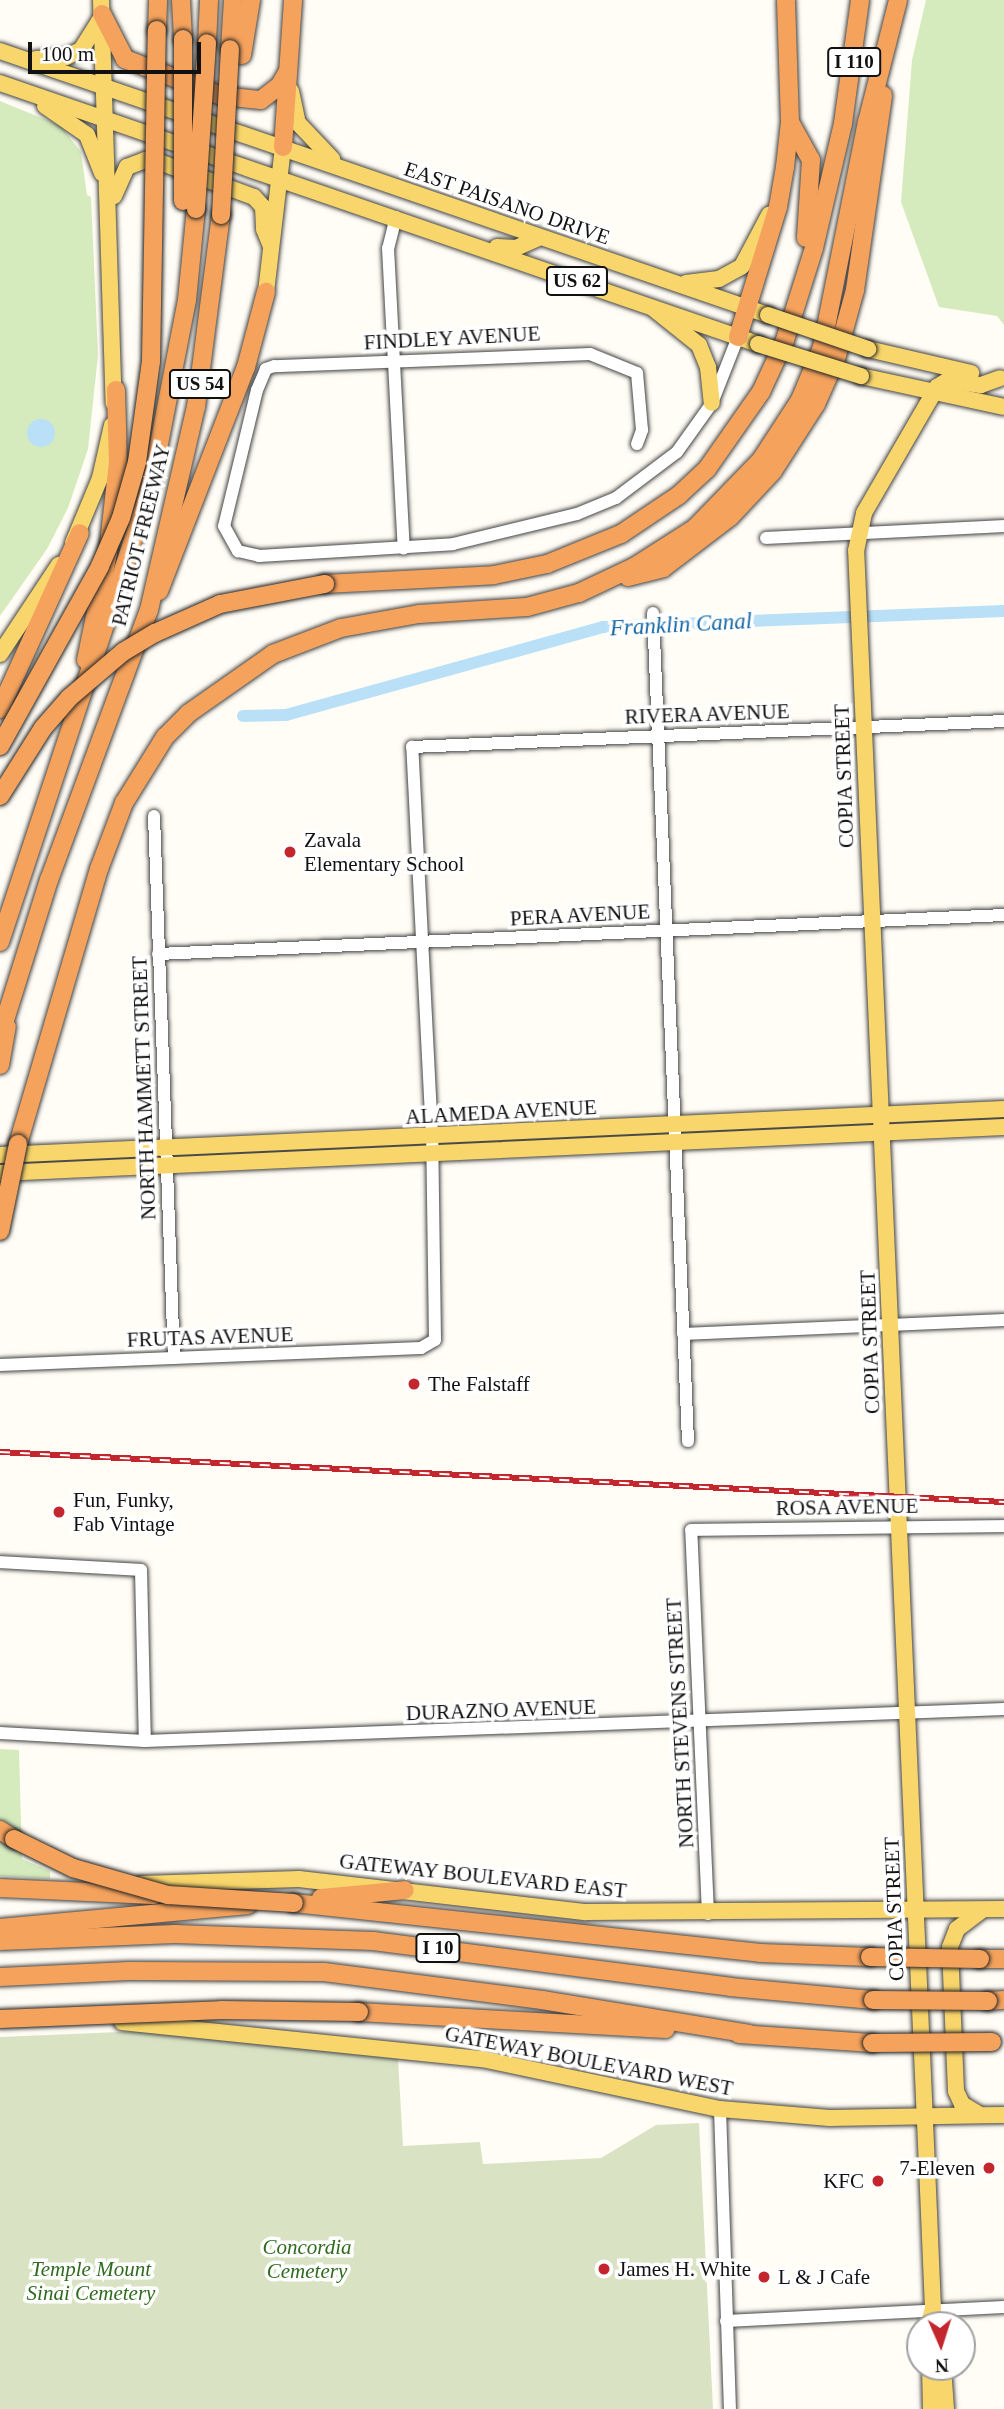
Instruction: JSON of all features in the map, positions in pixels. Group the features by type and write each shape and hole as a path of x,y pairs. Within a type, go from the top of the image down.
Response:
{"highway":[{"path":"0,746 100,566 121,518 137,462 150,361 158,0"},
{"path":"181,0 190,205"},
{"path":"190,205 209,0"},
{"path":"233,0 236,52"},
{"path":"236,52 251,0"},
{"path":"282,147 293,0"},
{"path":"738,337 781,187 790,121 786,0"},
{"name":"I 110","path":"801,288 843,123 860,0"},
{"path":"857,32 871,0"},
{"path":"0,1231 18,1144 99,869 124,803 165,737 189,713 247,670 306,639 380,619 527,607 579,593 611,578 663,568 710,535 773,471 816,404 836,359 855,290 880,124 885,54 896,4"},
{"path":"102,7 125,59 222,96 261,100 280,85 288,71"},
{"name":"PATRIOT FREEWAY","path":"0,1036 49,880 149,610 196,407 221,215 236,52"},
{"path":"0,796 43,728 69,698 123,652 173,624 220,604 325,584 494,575 547,564 621,534 679,495 732,438 780,350 801,288 811,160 790,121"},
{"name":"PATRIOT FREEWAY","path":"0,942 151,485 182,326 190,205"},
{"path":"149,610 171,569 246,368 266,292"},
{"path":"71,727 108,553 118,463 116,390"},
{"path":"0,709 80,533"},
{"path":"0,1065 10,1009"},
{"path":"0,1180 18,1144"},
{"path":"0,1830 62,1864 168,1895"},
{"path":"0,1888 168,1895 484,1921 722,1949 1004,1959"},
{"path":"0,1928 405,1890"},
{"name":"I 10","path":"0,1941 175,1934 373,1941 742,1988 873,2000 996,2000"},
{"name":"I 10","path":"0,1977 129,1971 324,1972 529,1998 749,2034 872,2043 998,2042"},
{"path":"0,2017 221,2010 359,2012 749,2034"},
{"path":"0,2017 88,2023"}],"main road":[{"path":"23,58 53,60 81,50 102,7"},
{"path":"0,654 80,533 109,443 116,390 102,7"},
{"name":"EAST PAISANO DRIVE","path":"0,51 868,349 1002,378"},
{"path":"288,71 298,123 314,145 342,167"},
{"path":"5,84 65,116 88,135 101,167 110,213"},
{"name":"US 62","path":"5,84 758,344 861,376 933,394 1004,407"},
{"path":"266,292 282,147"},
{"path":"110,213 118,179 127,167 145,160 162,163 254,197 263,207 264,229 271,246"},
{"path":"675,283 719,279 742,266 781,187"},
{"path":"474,245 516,248 538,237"},
{"path":"652,307 699,345 708,367 712,403"},
{"path":"933,394 948,380 981,385 1002,378"},
{"name":"COPIA STREET","path":"933,394 864,513 856,535 933,2309"},
{"name":"ALAMEDA AVENUE","path":"0,1173 166,1165 677,1125 1004,1109"},
{"name":"ALAMEDA AVENUE","path":"0,1155 165,1147 677,1142 1004,1127"},
{"name":"GATEWAY BOULEVARD EAST","path":"0,1882 151,1885 299,1879 586,1912 915,1912 1004,1909"},
{"path":"980,2115 962,2104 956,2091 950,1947 957,1929 982,1910"},
{"name":"GATEWAY BOULEVARD WEST","path":"88,2023 150,2022 482,2059 720,2109 806,2117 1004,2115"},
{"path":"931,2381 932,2409"},
{"path":"944,2381 946,2409"}],"street":[{"path":"396,217 388,248 404,549 494,537 577,514 616,498 677,452 712,403 738,337"},
{"name":"FINDLEY AVENUE","path":"404,549 259,556 239,551 226,534 224,520 266,369 574,352 602,358 637,373 642,430 637,444"},
{"path":"766,538 1004,526"},
{"path":"653,613 656,736 677,1125 688,1441"},
{"name":"RIVERA AVENUE","path":"421,942 412,747 1004,721"},
{"name":"NORTH HAMMETT STREET","path":"154,816 174,1358"},
{"name":"PERA AVENUE","path":"159,954 1004,915"},
{"path":"421,942 432,1144"},
{"name":"FRUTAS AVENUE","path":"0,1365 421,1348 435,1340 439,1330 432,1144"},
{"path":"683,1334 1004,1320"},
{"name":"ROSA AVENUE","path":"691,1530 898,1525 1004,1527"},
{"name":"NORTH STEVENS STREET","path":"691,1530 709,1913"},
{"path":"0,1562 141,1570 145,1741"},
{"name":"DURAZNO AVENUE","path":"0,1733 145,1741 699,1723 1004,1709"},
{"name":"GATEWAY BOULEVARD WEST","path":"0,2028 88,2023"},
{"path":"720,2109 730,2409"},
{"path":"726,2321 1004,2307"}],"green space":[{"path":"926,0 1004,0 1004,325 997,316 939,307 901,202 912,60"},
{"path":"0,101 61,126 81,152 87,195 91,197 98,355 88,449 68,508 47,549 0,616"},
{"path":"0,1749 19,1750 22,1859 50,1871 50,1879 0,1876"},
{"name":"Concordia Cemetery","path":"143,2031 398,2059 403,2146 480,2142 483,2164 601,2158 656,2125 699,2123 713,2409 0,2409 0,2037"}],"water":[{"path":"41,419 51,423 55,433 51,443 41,447 31,443 27,433 31,423"}],"waterway":[{"name":"Franklin Canal","path":"243,716 286,715 603,627 1004,611"}],"railway":[{"path":"0,1452 1004,1502"}],"place":[{"name":"Zavala Elementary School","path":"290,852"},
{"name":"The Falstaff","path":"414,1384"},
{"name":"Fun, Funky, Fab Vintage","path":"59,1512"},
{"name":"7-Eleven","path":"989,2168"},
{"name":"KFC","path":"878,2181"},
{"name":"James H. White","path":"604,2269"},
{"name":"L & J Cafe","path":"764,2277"}],"park label":[{"name":"Temple Mount Sinai Cemetery","path":"91,2281"}]}
